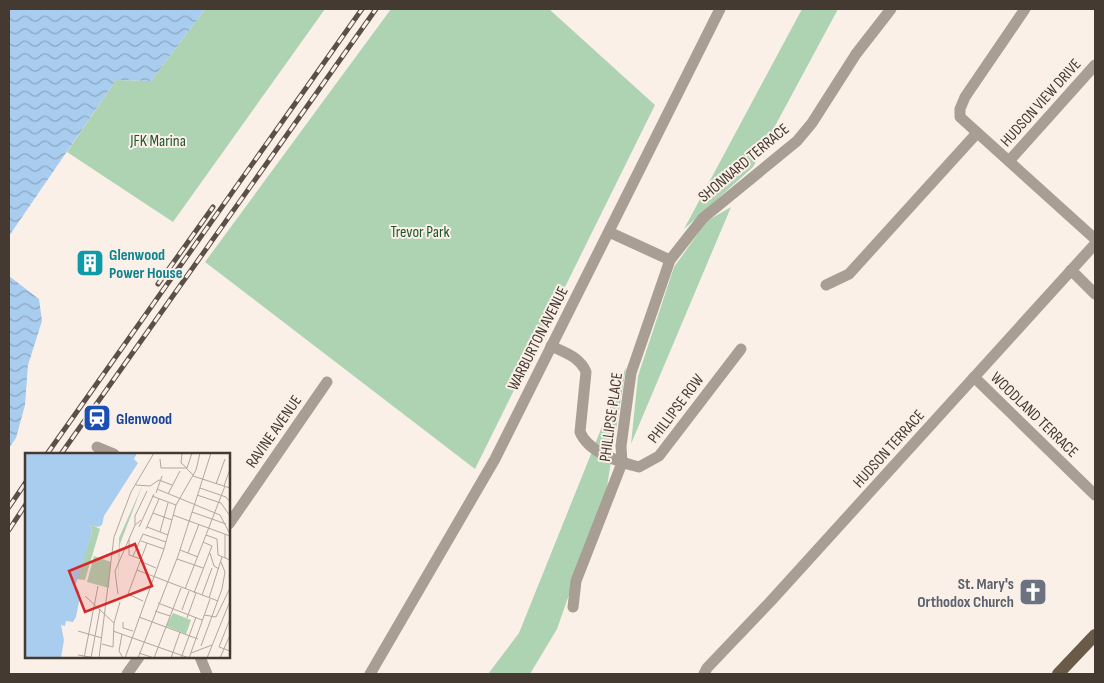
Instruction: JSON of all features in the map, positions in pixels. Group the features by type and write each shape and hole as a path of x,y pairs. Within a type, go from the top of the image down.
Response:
{"main road":[{"path":"1058,674 1095,634"}],"street":[{"name":"WARBURTON AVENUE","path":"370,674 495,459 720,9"},
{"name":"SHONNARD TERRACE","path":"670,260 702,218 797,141 812,123 856,54 891,9"},
{"path":"1025,9 965,97 960,109 960,117 1095,239"},
{"name":"HUDSON VIEW DRIVE","path":"1009,160 1095,65"},
{"path":"826,285 849,274 978,133"},
{"path":"610,232 670,260"},
{"name":"HUDSON TERRACE","path":"704,674 707,668 770,602 1095,244"},
{"name":"PHILLIPSE PLACE","path":"573,607 576,581 622,463 621,446 631,373 670,260"},
{"path":"1071,270 1095,294"},
{"path":"551,346 576,358 584,365 586,372 580,432 584,440 591,446 622,463"},
{"name":"PHILLIPSE ROW","path":"622,463 639,467 659,456 741,349"},
{"name":"WOODLAND TERRACE","path":"974,378 1095,495"},
{"name":"RAVINE AVENUE","path":"230,523 327,382"},
{"path":"97,447 112,453"},
{"path":"127,674 138,658"},
{"path":"200,658 208,674"}],"green space":[{"name":"JFK Marina","path":"205,9 325,9 173,222 67,152 116,80 151,81"},
{"name":"Trevor Park","path":"391,9 549,9 655,105 475,469 205,262"},
{"path":"802,9 838,9 753,167 684,229"},
{"path":"731,207 631,444 638,376 674,267 707,221"},
{"path":"626,367 607,487 557,629 530,674 488,674 519,633"}],"water":[{"path":"9,9 205,9 151,81 116,80 9,236"},
{"path":"9,276 39,299 42,321 28,365 25,405 16,438 9,448"}],"railway":[{"path":"48,453 362,9"},
{"path":"62,453 376,9"},
{"path":"158,284 213,207"},
{"path":"9,507 25,483"},
{"path":"9,530 25,506"}],"place":[{"name":"Glenwood Power House","path":"90,263"},
{"name":"Glenwood","path":"97,418"},
{"name":"St. Mary's Orthodox Church","path":"1033,592"}]}
